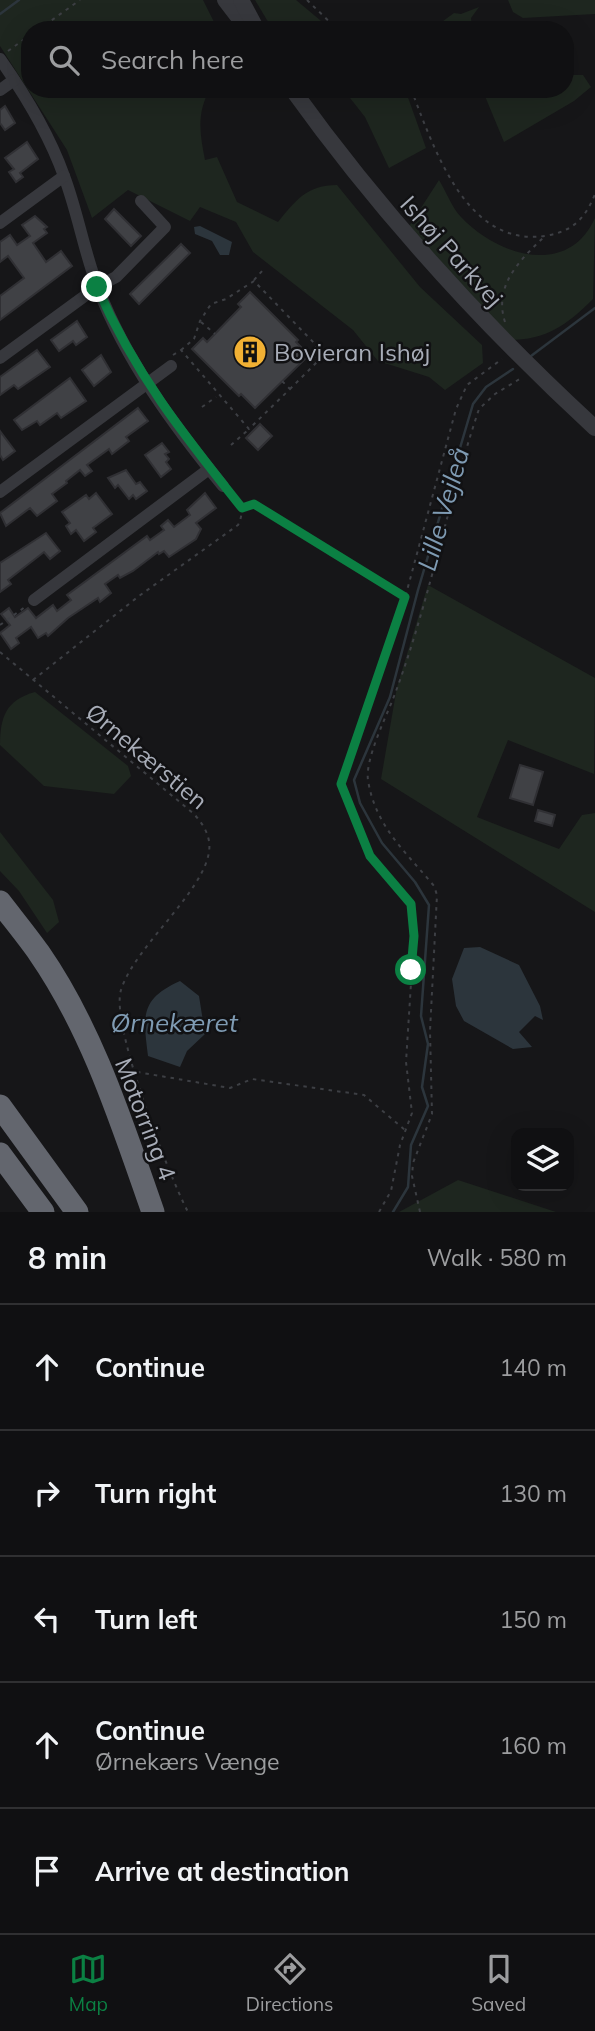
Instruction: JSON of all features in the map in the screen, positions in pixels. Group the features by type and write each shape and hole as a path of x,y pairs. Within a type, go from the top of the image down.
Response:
{"highway":[{"name":"Motorring 4","path":"0,902 40,955 76,1018 114,1102 153,1212"},
{"path":"0,1106 77,1212"},
{"path":"0,1154 43,1212"}],"street":[{"path":"225,0 241,21"},
{"path":"241,0 253,21"},
{"path":"0,58 21,90"},
{"path":"0,90 15,80"},
{"path":"26,98 41,123 64,176 97,287 120,338 146,382 223,486"},
{"name":"Ishøj Parkvej","path":"298,98 338,153 451,288 533,371 595,428"},
{"path":"0,223 64,176"},
{"path":"0,358 97,287 116,277 165,227 141,201"},
{"path":"0,492 169,363"},
{"path":"34,600 209,470"}],"path":[{"path":"51,21 80,0"},
{"path":"307,0 329,21"},
{"path":"0,58 21,43"},
{"path":"414,98 433,147 464,199 493,225 513,236 545,236 568,230 581,221 595,194"},
{"path":"508,329 504,316 504,289 514,265 545,236"},
{"path":"169,363 194,339 200,321 211,304 226,299 254,281 263,270"},
{"path":"231,444 317,362 316,345 254,281"},
{"path":"200,321 215,334"},
{"path":"181,350 217,396 249,429"},
{"path":"379,1212 391,1191 395,1162 412,1113 406,1062 414,936 411,904 370,856 341,784 405,597 456,409 467,385 493,364 516,353"},
{"path":"420,1212 412,1176 413,1164 432,1114 430,1031 437,895 434,886 393,841 380,820 367,776 397,687 479,409 495,394 533,371"},
{"path":"282,381 290,389"},
{"path":"202,407 217,396"},
{"path":"32,681 139,596 238,525 243,516 242,508 223,486"},
{"path":"242,508 254,504 405,597"},
{"path":"0,625 34,600"},
{"name":"Ørnekærstien","path":"0,652 194,814 205,828 209,853 200,877 141,952 120,992 121,1020 136,1072 188,1212"},
{"path":"136,1072 230,1088 252,1079 363,1095 405,1131"}],"shaded area":[{"path":"0,0 203,0 214,21 21,21 21,79 0,46"},
{"path":"255,0 296,0 321,21 268,21"},
{"path":"508,0 595,0 595,14 523,18 513,12"},
{"path":"479,7 471,21 443,21 454,13 461,14"},
{"path":"574,75 583,75 591,87 574,101 504,142 486,98 574,98"},
{"path":"34,98 206,98 201,116 205,160 217,157 237,202 278,222 303,195 318,188 337,185 420,287 482,345 483,363 445,390 429,377 378,361 353,330 253,252 236,222 200,207 190,221 128,190 92,218 67,150"},
{"path":"350,98 408,98 426,148 389,168 365,117"},
{"path":"439,180 461,217 476,231 494,242 532,255 568,249 583,237 595,218 593,299 565,323 545,334 509,340 408,228"},
{"path":"428,585 595,678 594,774 508,740 477,817 559,849 582,815 595,813 595,912 381,779 397,687"},
{"path":"35,692 128,766 131,776 114,794 44,786 0,745 1,726 7,711 17,700"},
{"path":"0,832 53,900 59,922 47,933 19,891 0,871"},
{"path":"458,1180 556,1212 399,1212"}],"water":[{"path":"200,226 232,242 229,255 220,255 212,241 195,234 194,227"},
{"path":"480,947 519,965 540,1006 543,1020 535,1016 519,1032 532,1047 513,1049 464,1021 456,1006 452,979 464,948"},
{"name":"Ørnekæret","path":"180,981 199,996 205,1034 187,1051 180,1067 148,1056 145,1019 151,1002 157,995"}],"building":[{"path":"5,106 15,123 5,130 0,123 0,110"},
{"path":"27,142 38,159 20,173 23,177 16,182 9,172 14,169 5,158"},
{"path":"114,209 141,236 131,246 105,219"},
{"path":"35,216 47,227 44,229 47,233 33,243 46,262 61,251 72,266 0,320 0,296 24,278 8,256 0,262 0,242 10,235 17,245 30,236 22,225"},
{"path":"181,244 190,253 139,304 130,294"},
{"name":"Bovieran Ishøj","path":"250,292 298,340 296,342 309,355 255,408 241,394 239,396 192,349 203,338 207,342 241,307 238,304"},
{"path":"77,321 87,337 76,345 73,341 59,351 51,340"},
{"path":"37,350 50,367 18,389 14,385 0,395 0,377"},
{"path":"101,355 111,372 94,386 82,370"},
{"path":"70,378 86,401 61,418 57,413 40,425 37,421 22,430 14,420"},
{"path":"138,408 148,421 126,437 129,441 112,454 109,449 87,465 92,471 85,476 80,470 66,481 67,483 52,494 57,501 37,516 30,508 6,526 0,513"},
{"path":"260,424 272,436 258,450 246,438"},
{"path":"0,431 15,451 3,460 0,455"},
{"path":"162,443 169,452 165,454 171,469 161,477 145,455"},
{"path":"126,470 136,484 140,482 147,491 136,499 133,495 129,499 118,485 115,488 108,478"},
{"path":"96,493 112,514 93,528 96,532 84,541 76,530 71,534 66,526 70,523 62,512 86,495 89,499"},
{"path":"205,493 216,508 196,523 201,529 196,539 169,557 164,551 159,554 158,552 133,571 120,578 118,575 105,584 111,593 100,602 98,598 68,618 48,636 46,633 38,638 31,627 16,638 19,643 11,649 0,633 10,625 1,614 9,608 15,617 28,608 36,618 53,605 57,611 71,600 67,595 147,536 150,540 164,530 161,526 168,520 174,527 190,515 187,510"},
{"path":"46,533 60,551 50,559 44,552 8,580 11,584 0,592 0,563"},
{"path":"520,765 543,772 533,805 510,798"},
{"path":"538,810 555,815 552,826 535,821"}],"waterway":[{"path":"0,14 19,0"},
{"name":"Lille Vejleå","path":"531,356 595,308"},
{"name":"Lille Vejleå","path":"393,1212 408,1187 411,1145 428,1106 422,1087 428,1044 421,1016 429,905 415,882 382,843 360,803 354,780 390,697 418,590 473,404 486,387 513,369"}],"place":[{"name":"Bovieran Ishøj","path":"250,352"}],"route":[{"path":"97,287 120,338 146,382 209,470 242,508 254,504 405,597 343,771 341,784 370,856 411,904 414,936 411,970"}]}
